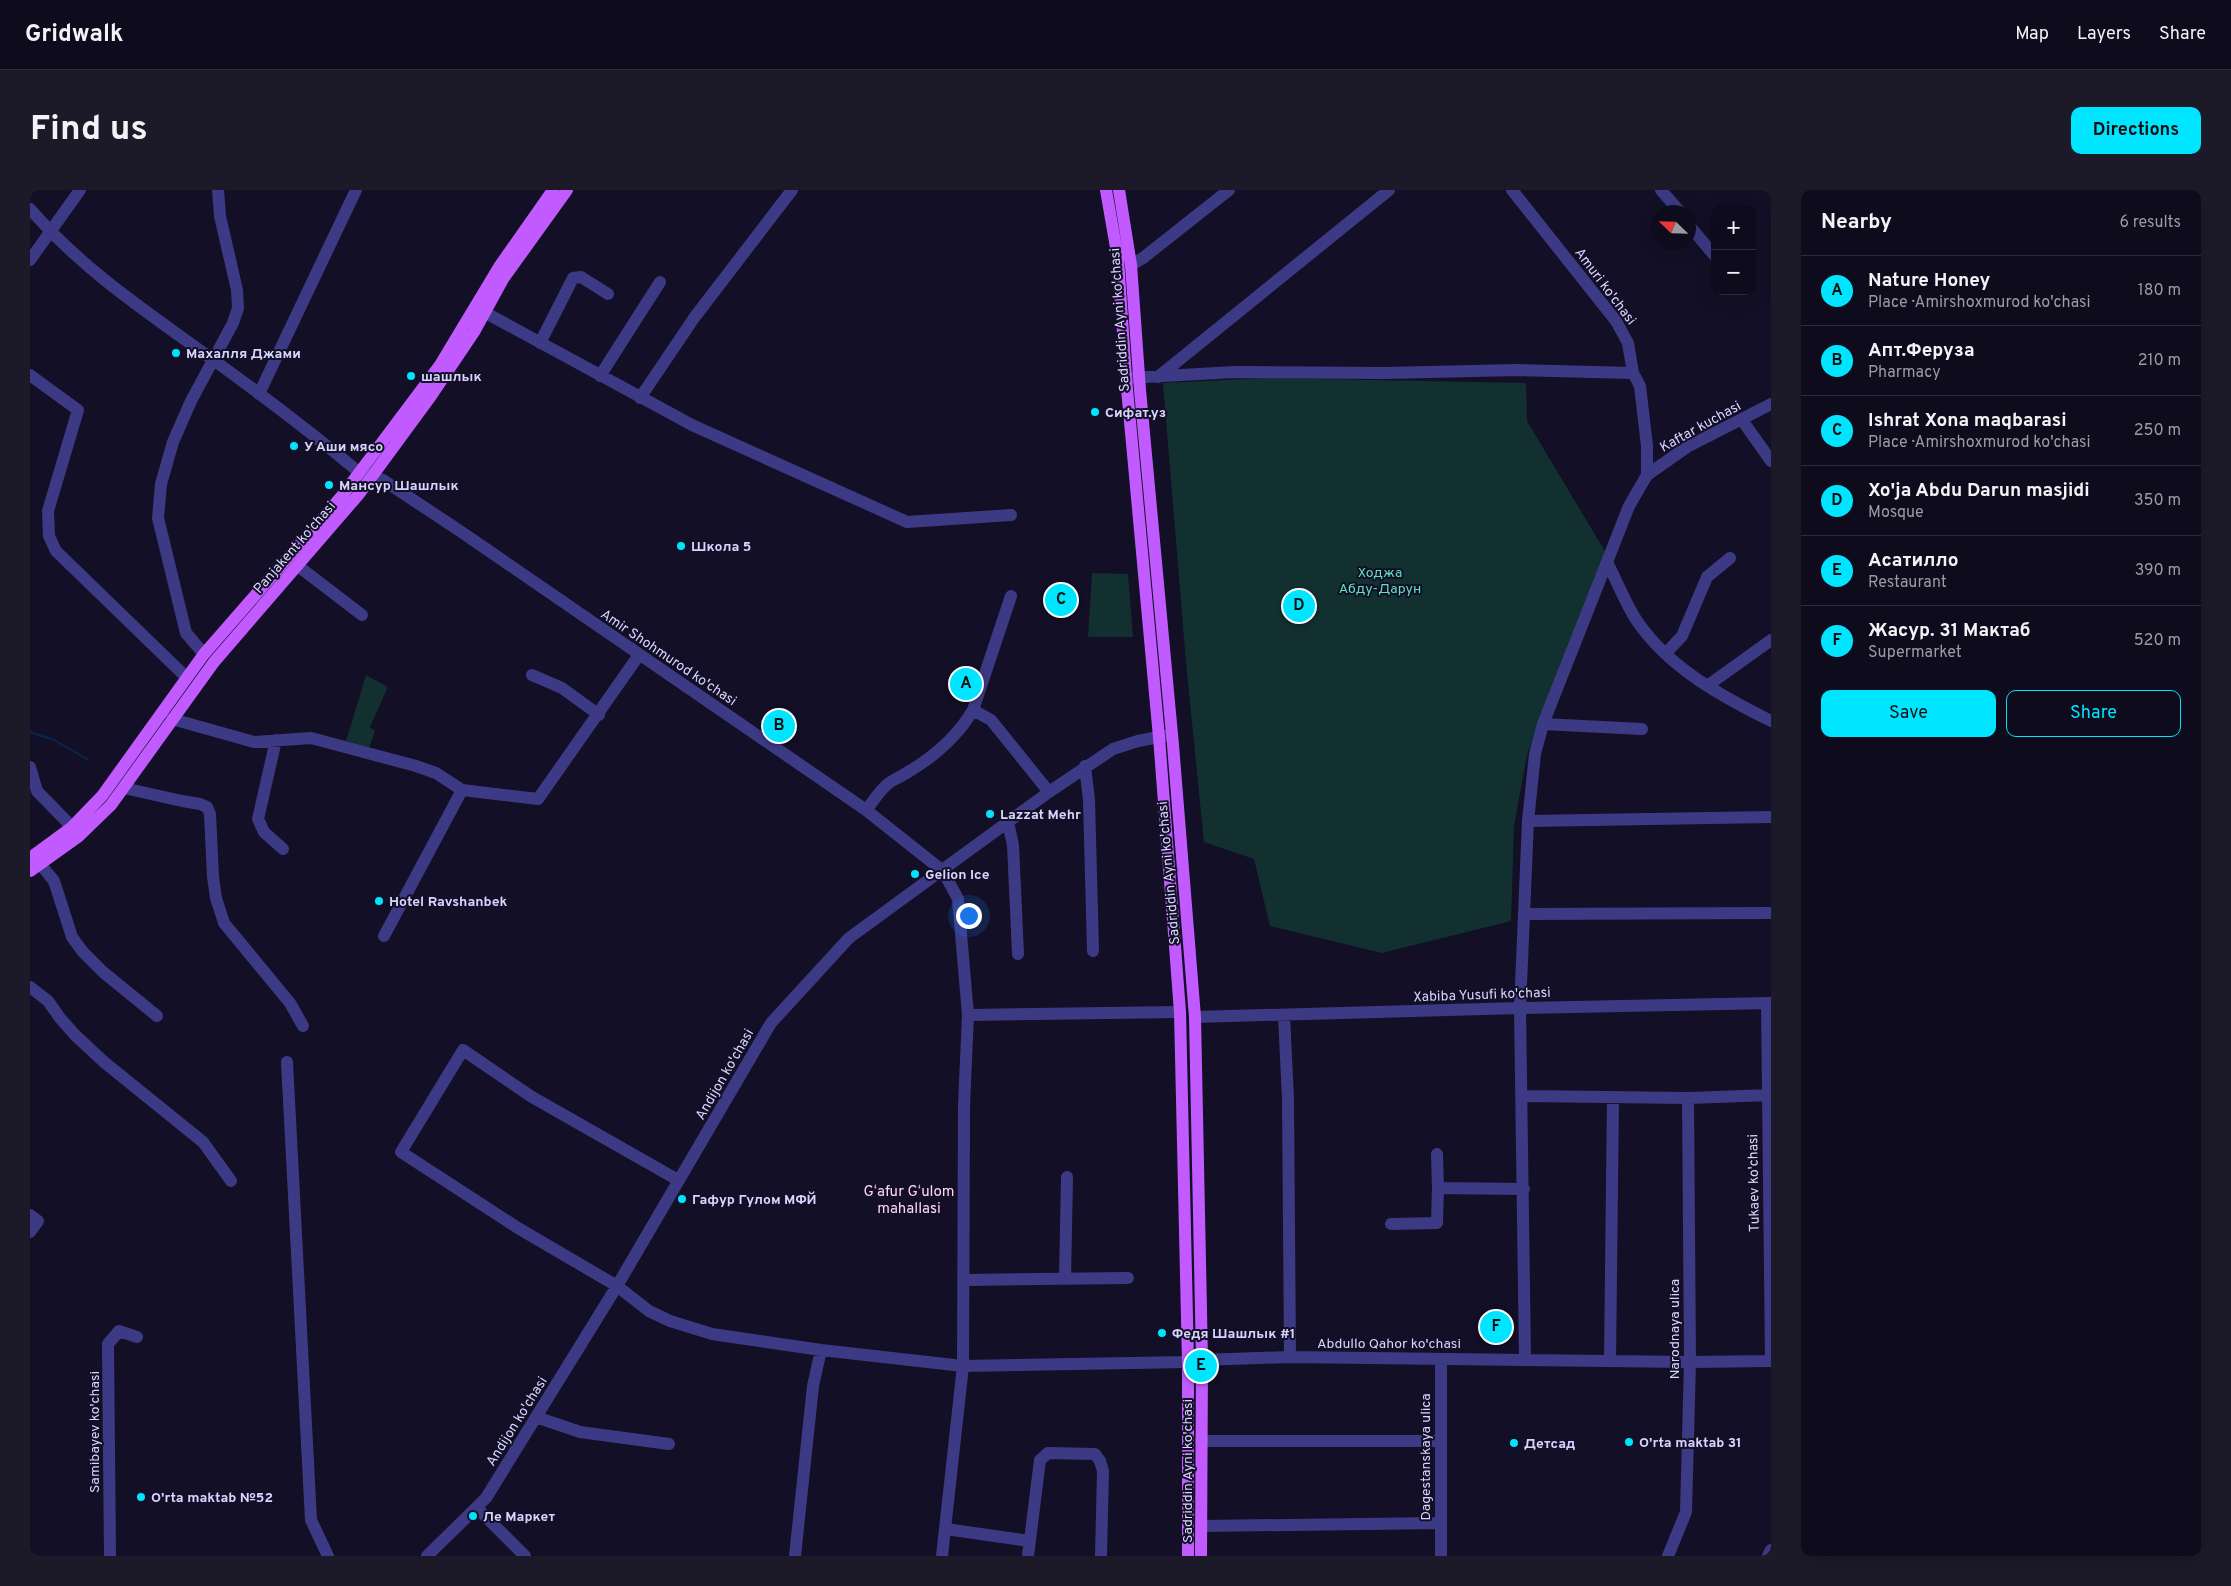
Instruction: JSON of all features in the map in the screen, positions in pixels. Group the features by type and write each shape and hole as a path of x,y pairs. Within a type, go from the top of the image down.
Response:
{"main road":[{"name":"Panjakent ko'chasi","path":"36,868 96,821 124,788 214,662 298,566 366,474 440,365 499,268 553,190"},
{"name":"Panjakent ko'chasi","path":"30,858 72,826 102,796 204,654 366,474 431,396 474,332 484,312 527,244 567,190"},
{"name":"Sadriddin Ayni ko'chasi","path":"1106,190 1118,259 1132,377 1165,736 1194,1017 1202,1360 1201,1556"},
{"name":"Sadriddin Ayni ko'chasi","path":"1119,190 1131,265 1132,377"},
{"name":"Sadriddin Ayni ko'chasi","path":"1165,736 1180,1012 1188,1362 1188,1556"}],"street":[{"path":"30,260 80,190"},
{"path":"204,654 186,633 158,518 161,484 173,442 191,401 214,360 238,308 237,290 220,216 218,190"},
{"path":"259,394 356,190"},
{"path":"640,398 694,318 792,190"},
{"path":"1131,265 1143,258 1229,190"},
{"path":"1158,377 1389,190"},
{"name":"Amuri ko'chasi","path":"1512,190 1616,321 1628,343 1633,373 1640,386 1647,446 1647,475"},
{"path":"1661,190 1674,205"},
{"name":"Amir Shohmurod ko'chasi","path":"30,209 50,232 102,280 214,360 366,474 383,480 460,531 866,810 943,871"},
{"path":"1696,234 1711,251"},
{"path":"540,343 573,278 581,277 608,294"},
{"path":"600,376 660,282"},
{"path":"484,312 692,425 907,522 1011,515"},
{"path":"1132,377 1234,372 1385,373 1517,370 1633,373"},
{"path":"30,375 78,410 48,511 49,536 56,551 186,677"},
{"name":"Kaftar kuchasi","path":"1526,1359 1520,1008 1528,821 1535,754 1543,724 1607,562 1630,506 1647,475 1688,447 1771,404"},
{"path":"1742,420 1771,461"},
{"path":"1666,653 1682,636 1707,577 1730,558"},
{"path":"1607,562 1636,619 1649,637 1690,675 1771,721"},
{"path":"298,566 362,615"},
{"path":"866,810 891,781 904,775 950,740 964,726 973,710 1011,596"},
{"path":"1707,686 1771,640"},
{"path":"172,719 254,742 312,738 436,773 462,790 538,799 599,715 639,655"},
{"path":"532,674 562,688 599,715"},
{"path":"973,710 991,720 1049,792"},
{"path":"1543,724 1642,729"},
{"name":"Andijon ko'chasi","path":"428,1556 486,1498 617,1286 771,1023 849,938 1049,792 1085,766 1114,749 1138,741 1165,736"},
{"path":"276,740 258,819 264,832 283,849"},
{"path":"1085,766 1089,800 1093,951"},
{"path":"30,767 37,791 72,826"},
{"path":"124,788 207,807 210,814 216,898 224,923 290,1003 303,1026"},
{"path":"384,936 462,790"},
{"path":"1528,821 1771,817"},
{"path":"1008,822 1013,845 1018,954"},
{"path":"36,868 54,881 72,936 83,952 103,972 157,1016"},
{"path":"942,1556 963,1366 965,1280 964,1105 968,1015 958,899 943,871"},
{"path":"1524,914 1771,913"},
{"path":"30,987 48,1001 60,1018 97,1055 203,1142 231,1181"},
{"name":"Xabiba Yusufi ko'chasi","path":"1194,1017 1769,1003"},
{"name":"Tukaev ko'chasi","path":"1769,1003 1771,1361"},
{"path":"968,1015 1180,1012"},
{"path":"1284,1015 1288,1099 1290,1358"},
{"name":"Abdullo Qahor ko'chasi","path":"678,1180 532,1097 463,1050 401,1152 518,1228 617,1286 649,1311 670,1321 712,1334 821,1350 963,1366 1188,1362 1290,1358 1690,1362 1771,1361"},
{"path":"287,1062 311,1520 328,1556"},
{"path":"1522,1096 1688,1098 1769,1095"},
{"path":"1610,1361 1613,1098"},
{"name":"Narodnaya ulica","path":"1668,1556 1686,1512 1690,1362 1688,1098"},
{"path":"1391,1224 1437,1223 1437,1154"},
{"path":"1065,1280 1068,1177"},
{"path":"1438,1188 1524,1189"},
{"path":"30,1215 38,1220 30,1232"},
{"path":"965,1280 1128,1278"},
{"name":"Samibayev ko'chasi","path":"110,1556 108,1344 119,1331 137,1337"},
{"path":"795,1556 813,1386 821,1350"},
{"name":"Dagestanskaya ulica","path":"1441,1359 1441,1556"},
{"path":"536,1417 580,1432 669,1444"},
{"path":"1201,1441 1440,1441"},
{"path":"1028,1556 1040,1460 1048,1454 1095,1454 1100,1461 1102,1471 1101,1556"},
{"path":"477,1508 525,1556"},
{"path":"1202,1526 1440,1523"},
{"path":"946,1529 1029,1542"},
{"path":"1768,1556 1771,1550"}],"green space":[{"name":"Ходжа Абду-Дарун","path":"1267,378 1526,383 1527,421 1606,553 1527,755 1514,826 1511,921 1382,953 1270,926 1254,859 1204,842 1186,663 1163,383"},
{"path":"1092,573 1128,574 1133,637 1088,637"},
{"path":"366,675 388,687 370,727 375,731 369,748 346,741"}],"waterway":[{"path":"30,732 54,740 87,759"}],"place":[{"name":"Махалля Джами","path":"176,353"},
{"name":"шашлык","path":"411,376"},
{"name":"Сифат.уз","path":"1095,412"},
{"name":"У Аши мясо","path":"294,446"},
{"name":"Мансур Шашлык","path":"329,485"},
{"name":"Школа 5","path":"681,546"},
{"name":"Ishrat Хоnа mаqbаrasi","path":"1061,600"},
{"name":"Xo'ja Abdu Darun masjidi","path":"1299,606"},
{"name":"Nature Honey","path":"966,684"},
{"name":"Апт.Феруза","path":"779,726"},
{"name":"Lazzat Mehr","path":"990,814"},
{"name":"Gelion Ice","path":"915,874"},
{"name":"Hotel Ravshanbek","path":"379,901"},
{"name":"Гафур Гулом МФЙ","path":"682,1199"},
{"name":"Жасур. 31 Мактаб","path":"1496,1327"},
{"name":"Федя Шашлык #1","path":"1162,1333"},
{"name":"Асатилло","path":"1201,1366"},
{"name":"O'rta maktab 31","path":"1629,1442"},
{"name":"Детсад","path":"1514,1443"},
{"name":"O'rta maktab №52","path":"141,1497"},
{"name":"Ле Маркет","path":"473,1516"}],"district":[{"name":"Gʻafur Gʻulom mahallasi","path":"909,1200"}]}
